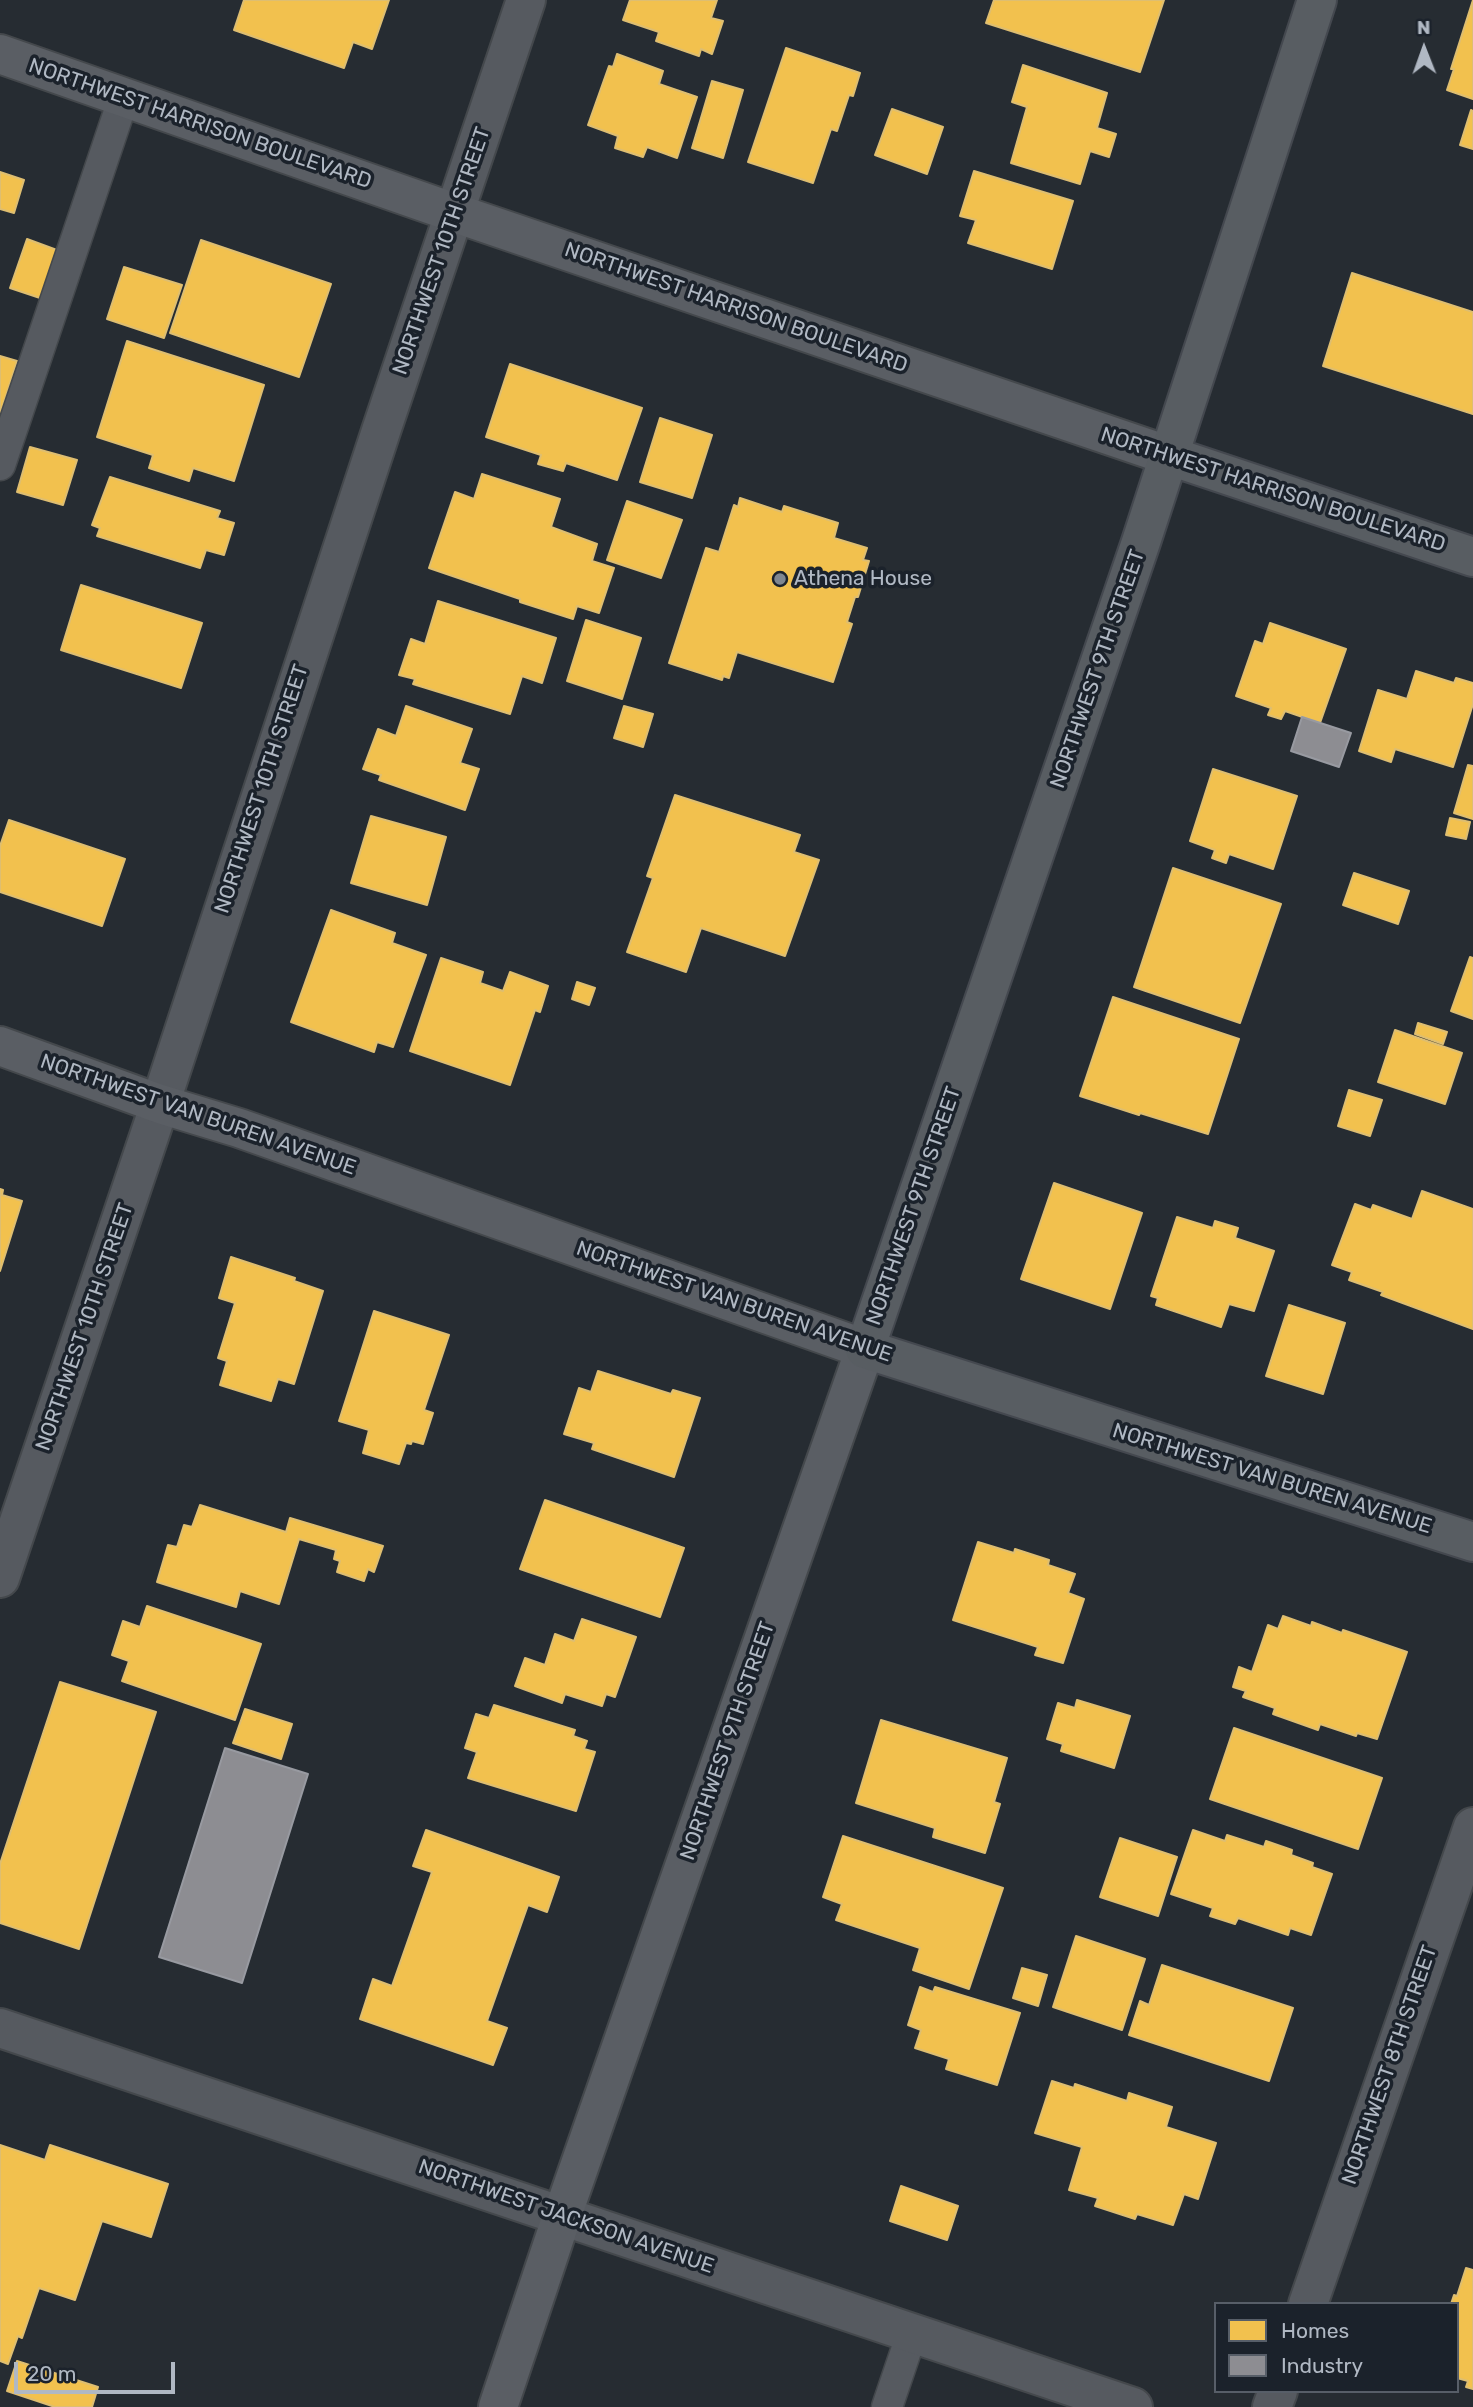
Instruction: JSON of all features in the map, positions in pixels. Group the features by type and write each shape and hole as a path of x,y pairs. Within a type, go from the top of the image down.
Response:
{"main road":[{"name":"NORTHWEST 9TH STREET","path":"498,2407 562,2216 865,1349 1170,456 1317,0"},
{"name":"NORTHWEST HARRISON BOULEVARD","path":"0,54 455,213 1473,557"},
{"name":"NORTHWEST VAN BUREN AVENUE","path":"0,1046 865,1349 1473,1542"}],"street":[{"name":"NORTHWEST 10TH STREET","path":"0,1578 526,0"},
{"name":"NORTHWEST 8TH STREET","path":"1309,2302 1473,1827"},
{"name":"NORTHWEST JACKSON AVENUE","path":"0,2028 1133,2407"}],"lane":[{"path":"0,465 124,97"},
{"path":"887,2407 912,2333"}],"building: Homes":[{"path":"244,0 389,0 372,49 353,42 344,68 234,30"},
{"path":"630,0 717,0 711,18 723,21 712,54 701,49 699,56 656,41 659,32 623,20"},
{"path":"994,0 1164,0 1140,72 986,23"},
{"path":"1473,0 1473,99 1447,90"},
{"path":"786,48 860,73 853,96 849,95 837,131 831,129 813,183 748,162"},
{"path":"617,54 663,71 659,84 697,97 677,158 647,147 643,157 615,148 618,136 588,125 609,66 613,67"},
{"path":"1023,65 1107,93 1097,128 1116,134 1109,157 1090,151 1080,184 1011,163 1027,107 1012,102"},
{"path":"712,81 743,90 723,158 692,148"},
{"path":"892,109 943,127 927,174 875,155"},
{"path":"1471,110 1473,111 1473,149 1460,145"},
{"path":"974,171 1073,201 1052,269 968,243 976,220 960,216"},
{"path":"0,172 24,180 14,213 0,209"},
{"path":"27,239 65,253 49,301 10,288"},
{"path":"201,240 331,284 299,377 170,333"},
{"path":"124,267 182,285 164,338 107,319"},
{"path":"1352,273 1473,312 1473,414 1323,366"},
{"path":"127,341 264,385 234,481 193,468 189,481 149,468 153,455 97,437"},
{"path":"0,356 17,361 0,414"},
{"path":"510,364 642,408 617,480 566,463 563,471 538,464 541,455 486,437"},
{"path":"660,418 712,435 692,498 640,482"},
{"path":"30,447 77,460 63,505 17,492"},
{"path":"482,474 560,499 551,527 597,544 592,561 614,568 599,613 577,606 573,619 429,568 455,492 474,499"},
{"path":"110,477 220,511 217,518 234,523 224,555 206,550 200,568 97,536 100,528 92,525"},
{"name":"Athena House","path":"740,498 782,512 784,506 838,523 834,538 867,548 863,560 869,561 847,622 852,624 833,682 737,652 729,678 723,676 722,680 669,663 706,548 719,552 734,505 738,507"},
{"path":"627,501 682,520 661,578 607,560"},
{"path":"81,585 202,623 181,688 61,650"},
{"path":"438,601 556,638 542,683 522,676 510,714 413,684 415,679 399,675 411,639 425,644"},
{"path":"586,620 641,638 622,699 567,681"},
{"path":"1270,623 1346,649 1320,723 1285,711 1281,719 1268,715 1271,708 1236,696 1255,641 1263,644"},
{"path":"1416,671 1454,683 1456,678 1473,683 1473,704 1453,767 1395,749 1391,762 1359,751 1378,690 1407,699"},
{"path":"406,706 472,729 460,763 479,769 465,810 379,780 381,775 363,769 378,729 396,736"},
{"path":"624,706 653,714 643,747 614,738"},
{"path":"1468,765 1473,766 1473,819 1454,813"},
{"path":"1213,769 1297,796 1273,869 1229,854 1226,863 1212,858 1215,850 1190,841"},
{"path":"675,795 800,835 794,852 819,860 785,956 701,928 686,972 627,952 653,878 647,876"},
{"path":"371,816 446,837 427,905 351,883"},
{"path":"1450,818 1470,822 1466,839 1446,835"},
{"path":"9,820 125,859 102,926 0,892 0,846"},
{"path":"1173,868 1281,904 1240,1023 1134,987"},
{"path":"1354,873 1409,891 1398,924 1343,905"},
{"path":"331,910 395,933 392,943 426,955 393,1047 377,1042 374,1052 291,1022"},
{"path":"1470,957 1473,958 1473,1019 1451,1011"},
{"path":"441,958 483,972 480,983 503,991 510,972 548,986 540,1012 535,1010 510,1085 410,1051"},
{"path":"577,982 595,988 589,1005 572,999"},
{"path":"1113,997 1239,1039 1208,1134 1080,1096"},
{"path":"1418,1023 1447,1032 1443,1044 1415,1034"},
{"path":"1395,1030 1462,1053 1445,1104 1378,1082"},
{"path":"1349,1090 1382,1100 1370,1136 1338,1126"},
{"path":"1054,1183 1142,1213 1110,1309 1021,1279"},
{"path":"0,1189 3,1190 2,1195 22,1201 0,1271"},
{"path":"1422,1191 1473,1209 1473,1329 1381,1295 1383,1292 1349,1280 1352,1272 1332,1265 1355,1204 1371,1210 1373,1205 1412,1219"},
{"path":"1177,1217 1213,1228 1215,1221 1238,1228 1235,1238 1274,1251 1254,1311 1229,1304 1221,1327 1156,1305 1158,1298 1151,1296"},
{"path":"231,1257 295,1278 294,1281 323,1291 294,1384 278,1379 271,1401 220,1385 227,1361 218,1358 235,1303 219,1298"},
{"path":"1289,1305 1345,1323 1323,1394 1266,1376"},
{"path":"374,1311 449,1335 424,1410 433,1413 423,1444 412,1441 411,1444 406,1443 399,1464 363,1453 369,1430 339,1421"},
{"path":"598,1371 671,1394 673,1390 700,1398 674,1477 592,1449 594,1443 564,1434 579,1388 591,1392"},
{"path":"545,1500 684,1548 660,1617 520,1569"},
{"path":"200,1505 286,1532 290,1518 383,1546 374,1572 368,1569 364,1581 337,1572 340,1561 334,1559 336,1550 299,1539 279,1604 240,1591 236,1607 157,1582 168,1545 177,1547 184,1525 192,1527"},
{"path":"978,1542 1014,1553 1015,1549 1049,1560 1048,1565 1075,1574 1068,1593 1084,1599 1063,1663 1035,1655 1038,1647 953,1620"},
{"path":"147,1606 261,1644 235,1720 122,1681 129,1661 112,1655 123,1621 140,1627"},
{"path":"1283,1616 1311,1626 1312,1622 1342,1633 1343,1630 1407,1652 1377,1739 1357,1733 1356,1736 1320,1724 1318,1730 1273,1714 1275,1708 1243,1697 1246,1691 1233,1687 1239,1667 1252,1672 1268,1625 1278,1629"},
{"path":"582,1619 636,1637 615,1697 606,1694 602,1706 565,1694 562,1703 515,1686 525,1658 545,1665 555,1634 574,1641"},
{"path":"60,1682 156,1712 79,1949 0,1923 0,1864"},
{"path":"1077,1700 1130,1716 1114,1768 1061,1751 1063,1744 1047,1739 1058,1703 1075,1708"},
{"path":"494,1705 575,1730 573,1736 587,1741 584,1749 595,1752 576,1811 468,1778 477,1752 465,1748 476,1714 489,1718"},
{"path":"245,1709 292,1724 281,1759 233,1743"},
{"path":"881,1720 1007,1758 994,1802 1000,1804 985,1853 933,1837 935,1828 856,1803"},
{"path":"1234,1728 1382,1778 1358,1849 1210,1799"},
{"path":"426,1830 559,1877 547,1912 528,1905 487,2021 507,2028 493,2065 360,2019 373,1979 392,1986 432,1872 413,1866"},
{"path":"1193,1830 1225,1841 1227,1835 1264,1847 1266,1841 1292,1850 1291,1855 1332,1874 1311,1935 1290,1928 1288,1935 1238,1918 1235,1924 1210,1916 1213,1908 1171,1894"},
{"path":"843,1836 1003,1888 969,1989 913,1970 920,1948 836,1920 842,1904 823,1897"},
{"path":"1120,1838 1177,1857 1158,1916 1100,1897"},
{"path":"1076,1936 1145,1959 1122,2030 1053,2007"},
{"path":"1162,1965 1293,2008 1269,2081 1129,2035 1140,2001 1149,2005"},
{"path":"1022,1968 1047,1975 1038,2006 1013,1998"},
{"path":"920,1987 933,1992 935,1987 1020,2013 997,2085 946,2069 949,2059 915,2048 921,2030 908,2025"},
{"path":"1052,2081 1074,2088 1075,2084 1127,2101 1129,2093 1172,2107 1166,2127 1216,2143 1198,2199 1184,2194 1173,2225 1137,2214 1135,2219 1095,2206 1098,2198 1069,2190 1082,2147 1035,2133"},
{"path":"0,2145 45,2160 50,2145 168,2184 151,2237 102,2221 75,2300 39,2288 22,2338 18,2336 8,2364 0,2361"},
{"path":"901,2186 958,2206 947,2240 890,2221"},
{"path":"1466,2268 1473,2270 1473,2389 1466,2387 1468,2381 1459,2379 1459,2302 1452,2302 1454,2295 1457,2296"},
{"path":"17,2361 98,2387 92,2407 55,2407 7,2391"}],"building: Industry":[{"path":"1302,717 1351,733 1339,767 1291,751"},
{"path":"225,1748 308,1774 242,1983 159,1957"}],"place":[{"name":"Athena House","path":"780,579"}]}
